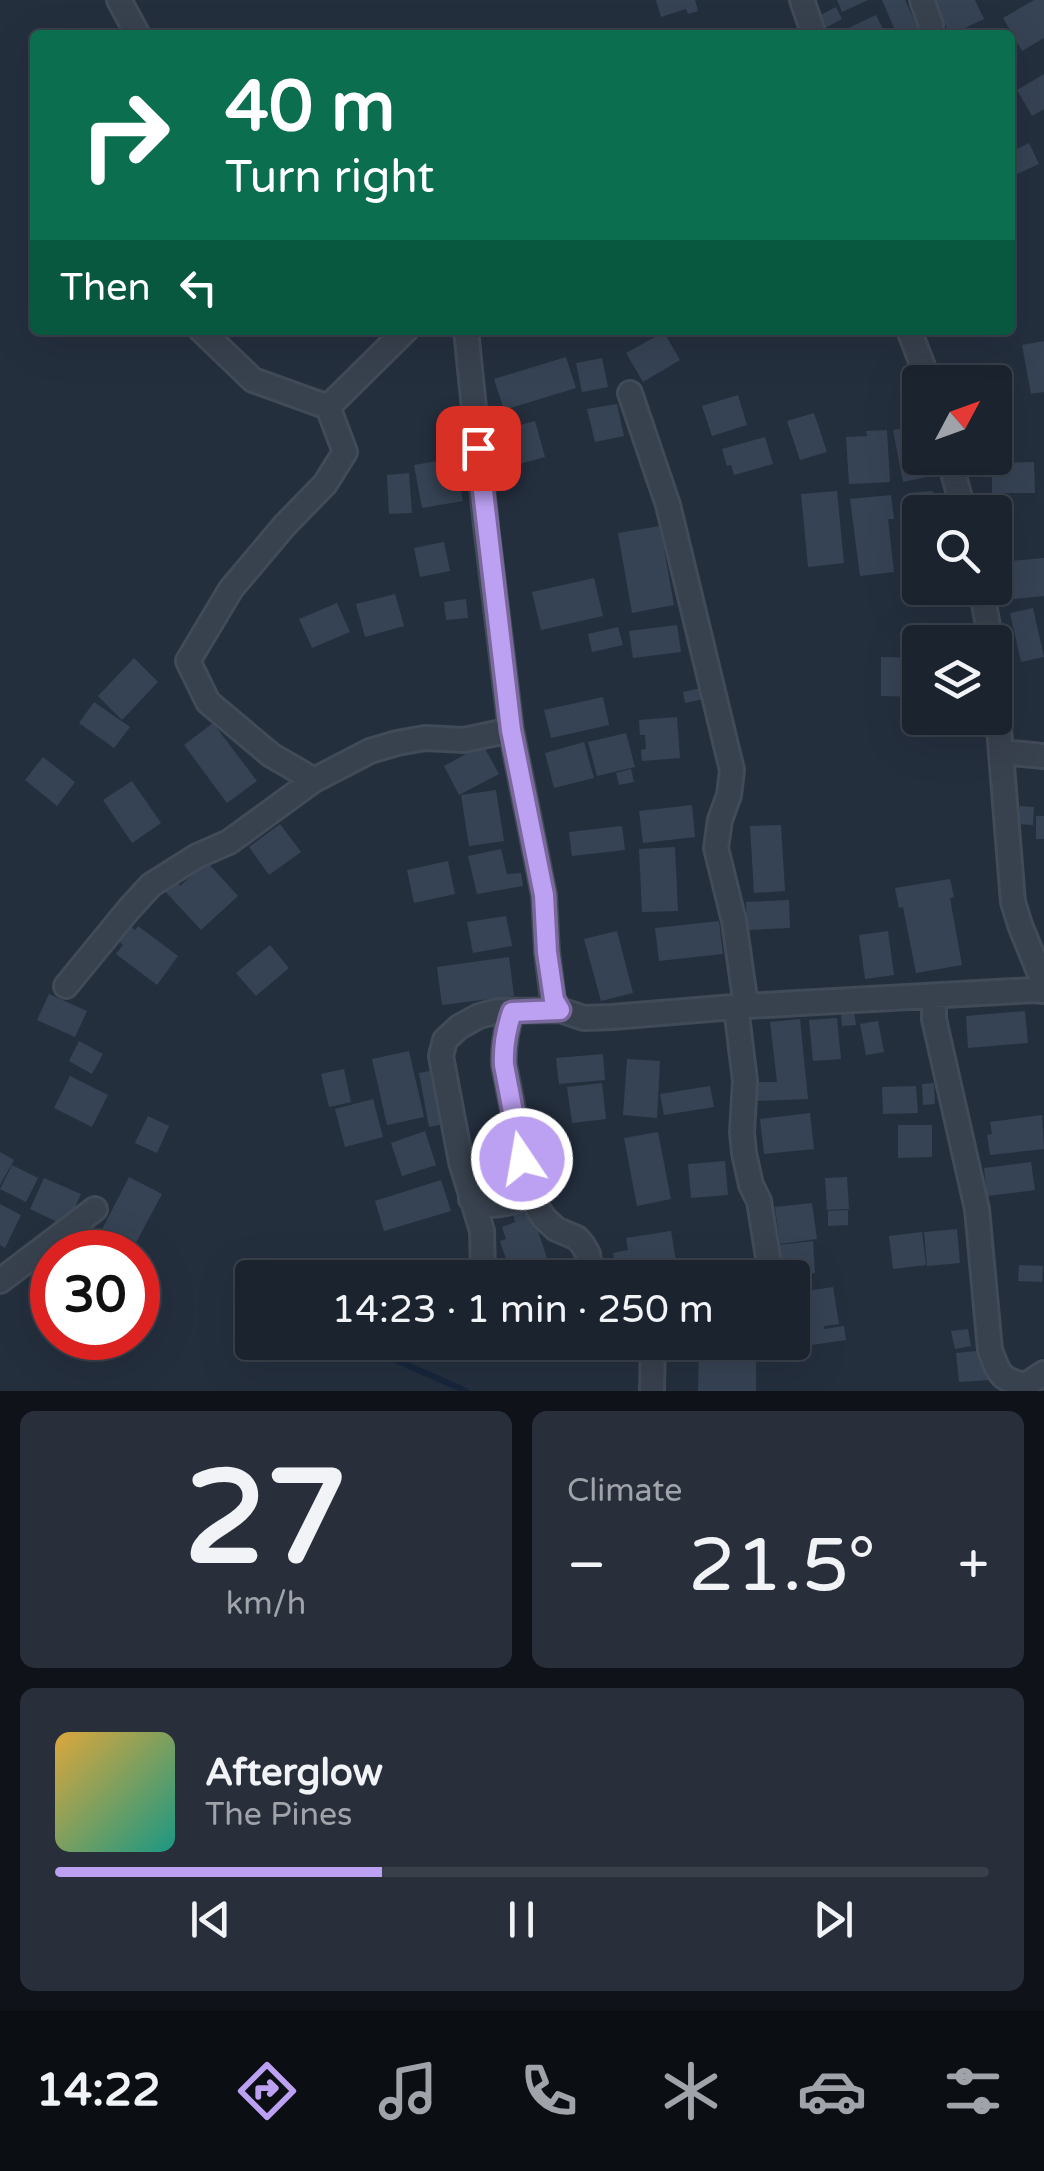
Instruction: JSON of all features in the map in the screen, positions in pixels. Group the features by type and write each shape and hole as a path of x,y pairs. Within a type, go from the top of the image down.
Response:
{"street":[{"path":"119,0 135,30"},
{"path":"802,0 812,30"},
{"path":"922,0 930,30"},
{"path":"206,335 252,380 328,406"},
{"path":"328,406 401,335"},
{"path":"467,335 511,730 544,895 554,1000 560,1010"},
{"path":"912,335 923,365"},
{"path":"630,392 668,505 732,770 716,848 734,921 745,1080 744,1153 758,1201 768,1260"},
{"path":"314,780 271,755 208,702 188,661 231,589 326,484 345,452 328,406"},
{"path":"66,986 151,886 197,856 228,842 314,780 370,751 398,743 425,738 464,740 511,730"},
{"path":"483,1260 482,1232 461,1162 441,1056 446,1040 479,1016 498,1011 560,1010 584,1018 1044,988 1013,902 1000,735"},
{"path":"1002,752 1044,756"},
{"path":"934,996 934,1019 976,1209 990,1350 998,1372 1008,1382 1026,1385 1044,1373"},
{"path":"512,1012 504,1041 504,1065 530,1196 544,1218 583,1245 589,1260"},
{"path":"471,1199 496,1206 530,1196"},
{"path":"0,1280 95,1209"},
{"path":"652,1391 654,1360"}],"building":[{"path":"656,0 695,0 698,11 688,14 686,9 661,17"},
{"path":"837,0 868,0 842,12"},
{"path":"882,0 905,0 919,30 895,30"},
{"path":"933,0 975,0 984,19 961,30 948,30"},
{"path":"1034,0 1044,0 1044,38 1022,51 1015,30 1010,30 1003,18"},
{"path":"836,7 842,19 823,29 817,17"},
{"path":"876,15 884,30 844,30"},
{"path":"1044,74 1044,109 1032,116 1017,90"},
{"path":"1029,143 1039,164 1015,175 1015,150"},
{"path":"666,335 680,360 643,382 626,353"},
{"path":"1044,341 1044,392 1031,394 1022,345"},
{"path":"566,357 576,388 504,410 494,379"},
{"path":"602,358 608,387 582,392 576,363"},
{"path":"738,395 747,425 712,436 702,406"},
{"path":"617,404 624,436 595,442 587,409"},
{"path":"814,413 827,452 800,460 787,421"},
{"path":"535,421 545,457 508,467 498,431"},
{"path":"902,428 902,475 936,475 903,482 893,430"},
{"path":"887,430 890,482 849,484 846,437"},
{"path":"765,437 773,464 734,475 722,449"},
{"path":"455,458 463,501 422,508 414,465"},
{"path":"1034,462 1035,493 992,493 992,475 1012,475 1012,463"},
{"path":"409,473 412,513 389,514 387,475"},
{"path":"837,491 844,563 808,567 801,494"},
{"path":"933,491 934,495 908,495"},
{"path":"891,495 894,519 888,519 894,572 860,576 850,499"},
{"path":"660,526 674,605 632,613 618,533"},
{"path":"444,542 450,571 420,577 414,548"},
{"path":"1044,558 1044,596 1013,599 1012,561"},
{"path":"594,578 603,616 541,630 532,592"},
{"path":"395,594 404,626 365,637 356,604"},
{"path":"466,599 468,618 446,620 444,602"},
{"path":"337,603 350,632 312,648 299,619"},
{"path":"1033,608 1044,657 1021,662 1010,613"},
{"path":"677,625 681,652 633,658 629,631"},
{"path":"618,627 623,645 592,652 588,634"},
{"path":"881,657 902,658 902,697 881,696"},
{"path":"134,658 158,682 122,720 98,696"},
{"path":"701,688 703,699 685,703 683,692"},
{"path":"603,697 609,725 551,738 544,710"},
{"path":"94,702 130,727 114,748 79,723"},
{"path":"677,717 680,758 642,761 645,735 640,735 639,720"},
{"path":"213,723 257,781 227,803 184,745"},
{"path":"626,733 635,767 597,776 588,742"},
{"path":"584,742 594,778 554,788 545,753"},
{"path":"483,745 499,774 459,795 444,766"},
{"path":"43,757 75,782 57,806 25,780"},
{"path":"631,769 634,782 619,785 616,773"},
{"path":"132,781 161,823 132,843 103,800"},
{"path":"496,790 504,841 469,846 461,795"},
{"path":"692,805 695,837 643,843 639,811"},
{"path":"1020,806 1034,807 1033,825 1015,824"},
{"path":"1036,816 1044,816 1044,839 1036,839"},
{"path":"280,824 301,852 269,875 249,847"},
{"path":"781,825 785,891 754,893 750,826"},
{"path":"622,826 625,850 572,856 569,832"},
{"path":"675,847 678,911 642,912 639,849"},
{"path":"501,849 507,874 521,873 523,886 477,894 468,856"},
{"path":"448,861 455,894 414,903 407,870"},
{"path":"207,862 238,896 201,930 163,889 174,879 180,886"},
{"path":"950,879 962,965 916,973 903,907 899,908 895,888"},
{"path":"789,900 790,928 747,930 746,902"},
{"path":"506,916 512,946 473,953 467,922"},
{"path":"719,921 723,954 659,961 655,928"},
{"path":"138,926 178,956 157,985 116,954 131,927 135,930"},
{"path":"617,931 633,993 601,1001 584,939"},
{"path":"888,931 894,975 865,979 859,935"},
{"path":"270,945 289,968 256,996 236,973"},
{"path":"509,957 514,996 442,1005 437,967"},
{"path":"49,994 87,1011 75,1037 37,1020"},
{"path":"1025,1011 1028,1043 968,1048 966,1016"},
{"path":"854,1012 856,1025 842,1026 841,1013"},
{"path":"837,1018 841,1059 813,1061 809,1020"},
{"path":"800,1019 808,1099 754,1101 753,1082 777,1082 770,1022"},
{"path":"878,1021 884,1052 866,1055 860,1024"},
{"path":"79,1041 103,1054 92,1074 69,1061"},
{"path":"409,1051 424,1117 387,1125 372,1059"},
{"path":"603,1054 605,1080 559,1084 556,1058"},
{"path":"627,1059 660,1061 657,1118 623,1115"},
{"path":"344,1069 351,1102 329,1107 321,1074"},
{"path":"435,1070 445,1124 429,1127 419,1073"},
{"path":"70,1076 108,1095 92,1127 54,1108"},
{"path":"602,1083 606,1119 572,1123 567,1087"},
{"path":"934,1083 935,1104 923,1105 922,1084"},
{"path":"710,1086 714,1107 664,1115 660,1094"},
{"path":"916,1086 918,1113 883,1114 882,1087"},
{"path":"373,1099 383,1137 345,1147 335,1109"},
{"path":"810,1113 814,1149 764,1154 760,1119"},
{"path":"1042,1115 1044,1149 990,1155 990,1122"},
{"path":"148,1116 169,1126 157,1153 135,1143"},
{"path":"898,1125 932,1125 932,1157 898,1158"},
{"path":"425,1131 436,1165 402,1176 391,1143"},
{"path":"658,1132 671,1199 637,1206 624,1138"},
{"path":"0,1152 14,1160 0,1185"},
{"path":"725,1161 728,1195 691,1198 688,1164"},
{"path":"1031,1162 1035,1190 987,1196 984,1168"},
{"path":"12,1165 38,1178 26,1202 0,1189"},
{"path":"129,1177 162,1194 143,1230 102,1230"},
{"path":"847,1177 849,1209 827,1210 825,1178"},
{"path":"44,1178 81,1194 66,1226 30,1209"},
{"path":"441,1180 451,1211 384,1231 375,1201"},
{"path":"812,1203 817,1239 780,1244 775,1207"},
{"path":"0,1204 21,1215 5,1248 0,1245"},
{"path":"527,1209 529,1217 533,1216 548,1260 506,1260 500,1241 506,1239 502,1227 515,1222 513,1214"},
{"path":"848,1210 848,1225 828,1226 828,1211"},
{"path":"957,1229 960,1263 927,1266 924,1232"},
{"path":"671,1231 676,1260 614,1260 613,1253 628,1250 626,1238"},
{"path":"922,1232 926,1265 893,1269 889,1236"},
{"path":"813,1241 815,1273 810,1274 810,1260 772,1260 770,1246"},
{"path":"1019,1265 1043,1266 1042,1282 1018,1281"},
{"path":"833,1287 839,1324 824,1329 844,1326 846,1340 810,1345 810,1290"},
{"path":"968,1329 971,1346 955,1349 951,1331"},
{"path":"987,1350 990,1380 959,1382 956,1353"},
{"path":"699,1360 756,1360 756,1391 698,1391"}],"waterway":[{"path":"396,1360 466,1391"}],"route":[{"path":"478,448 511,730 544,895 554,1000 560,1010 512,1012 506,1030 504,1065 522,1159"}]}
